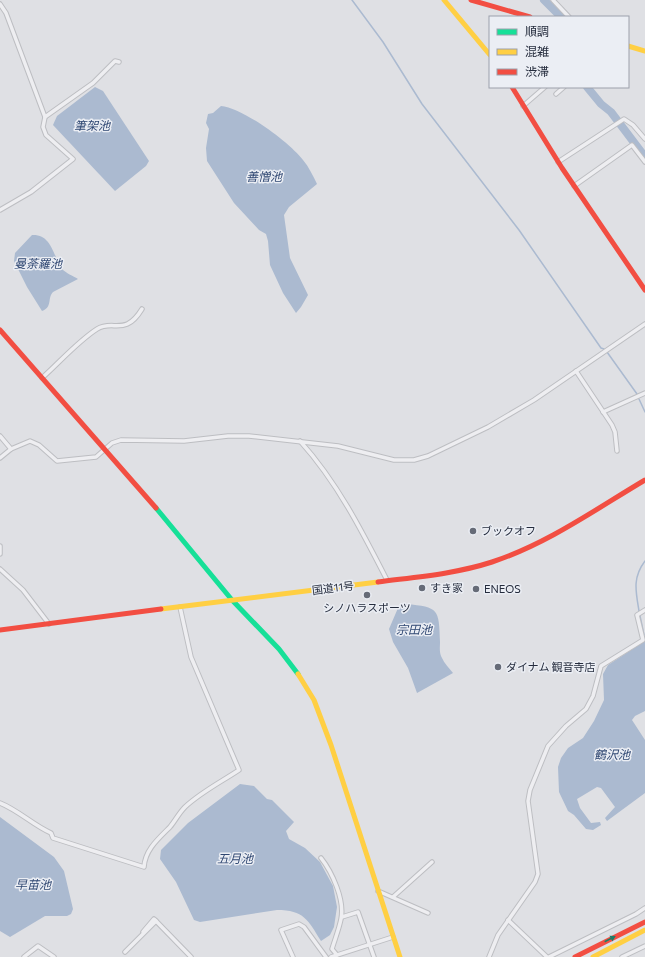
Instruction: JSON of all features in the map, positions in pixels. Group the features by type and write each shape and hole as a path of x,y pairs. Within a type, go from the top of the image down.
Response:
{"main road":[{"path":"444,0 489,54"},
{"path":"471,0 527,16"},
{"path":"629,46 645,51"},
{"path":"513,88 558,162 645,290"},
{"path":"0,330 106,450 232,600 284,655 301,678 314,700 331,745 400,957"},
{"name":"国道11号","path":"0,630 454,572 502,558 544,540 645,480"},
{"path":"575,957 645,922"},
{"path":"593,957 645,930"}],"street":[{"path":"553,0 568,16"},
{"path":"0,4 6,13 45,117 43,127 46,135 73,159 31,192 0,210"},
{"path":"45,117 94,83 115,61 119,62"},
{"path":"523,106 544,88"},
{"path":"556,94 559,89"},
{"path":"558,162 624,119 633,125 645,139"},
{"path":"574,186 632,145 645,162"},
{"path":"42,378 98,328 128,324 136,318 142,309"},
{"path":"0,458 11,449 30,441 39,445 57,462 96,458 112,443 121,440 184,441 235,436 300,441 338,446 394,460 421,458 488,427 534,400 645,324"},
{"path":"576,371 615,432 616,451"},
{"path":"603,412 645,393"},
{"path":"0,436 11,449"},
{"path":"300,441 330,478 363,534 387,581"},
{"path":"0,546 0,554"},
{"path":"0,569 23,590 49,624"},
{"path":"0,803 8,806 36,826 51,834 53,838 144,867 144,857 153,844 175,821 184,808 239,770 191,657 180,607"},
{"path":"489,957 498,934 535,882 538,874 528,801 530,790 548,746 566,726 586,709 593,696 600,666 643,640 637,615 645,610"},
{"path":"321,858 328,866 336,884 342,917 332,949 337,955"},
{"path":"393,897 432,862"},
{"path":"378,891 428,913"},
{"path":"508,920 548,957 556,955 645,908"},
{"path":"342,917 358,912 374,957"},
{"path":"125,952 156,921 191,957"},
{"path":"293,957 281,930 299,924 304,927 326,957"},
{"path":"331,957 393,937"},
{"path":"24,957 38,946 54,957"},
{"path":"622,957 645,946"},
{"path":"346,952 348,957"}],"water":[{"name":"筆架池","path":"95,87 103,91 149,161 146,166 115,191 53,125 57,116"},
{"name":"善憎池","path":"221,106 230,108 253,119 287,144 303,160 317,184 289,207 284,215 290,258 308,295 296,313 283,293 270,265 266,234 259,230 234,203 207,161 206,148 209,129 206,123 208,114 213,113"},
{"name":"曼荼羅池","path":"32,235 44,238 51,247 62,269 78,279 53,292 50,297 48,307 42,311 27,287 14,261 15,253"},
{"name":"宗田池","path":"406,604 431,609 438,616 440,654 444,662 453,673 417,693 408,668 393,642 389,629 398,608"},
{"name":"鶴沢池","path":"645,641 645,711 635,716 632,720 645,740 645,793 607,821 605,818 615,807 601,788 597,787 577,799 580,808 591,823 600,822 601,825 593,830 586,829 574,815 568,811 559,792 558,767 561,758 568,748 583,738 594,721 604,700 603,674 608,665"},
{"name":"五月池","path":"240,784 254,786 267,799 272,800 294,822 286,831 289,839 305,848 320,862 333,886 337,907 334,927 330,935 321,941 304,918 299,914 286,910 277,910 200,922 194,920 176,882 160,859 161,850 188,823"},
{"name":"早苗池","path":"0,817 54,857 64,871 73,909 71,914 67,916 45,916 10,937 0,931"}],"waterway":[{"path":"352,0 383,42 422,104 519,230 601,348 604,349"},
{"path":"544,0 560,16"},
{"path":"588,88 601,104 611,112 645,157"},
{"path":"607,352 637,394"},
{"path":"639,399 645,412"},
{"path":"639,611 636,585 638,573 645,561"},
{"path":"640,616 644,635"}],"traffic: fast":[{"path":"156,508 232,600 279,649 298,674"}],"traffic: slow":[{"path":"444,0 489,54"},
{"path":"629,46 645,51"},
{"path":"161,609 378,582"},
{"path":"298,674 314,700 331,745 400,957"},
{"path":"593,957 645,930"}],"traffic: jam":[{"path":"471,0 527,16"},
{"path":"513,88 562,168 645,290"},
{"path":"0,330 156,508"},
{"path":"378,582 435,575 492,562 532,546 552,536 645,480"},
{"path":"0,630 161,609"},
{"path":"575,957 645,922"}],"place":[{"name":"ブックオフ","path":"473,531"},
{"name":"すき家","path":"422,588"},
{"name":"ENEOS","path":"476,589"},
{"name":"シノハラスポーツ","path":"367,595"},
{"name":"ダイナム 観音寺店","path":"498,667"}]}
